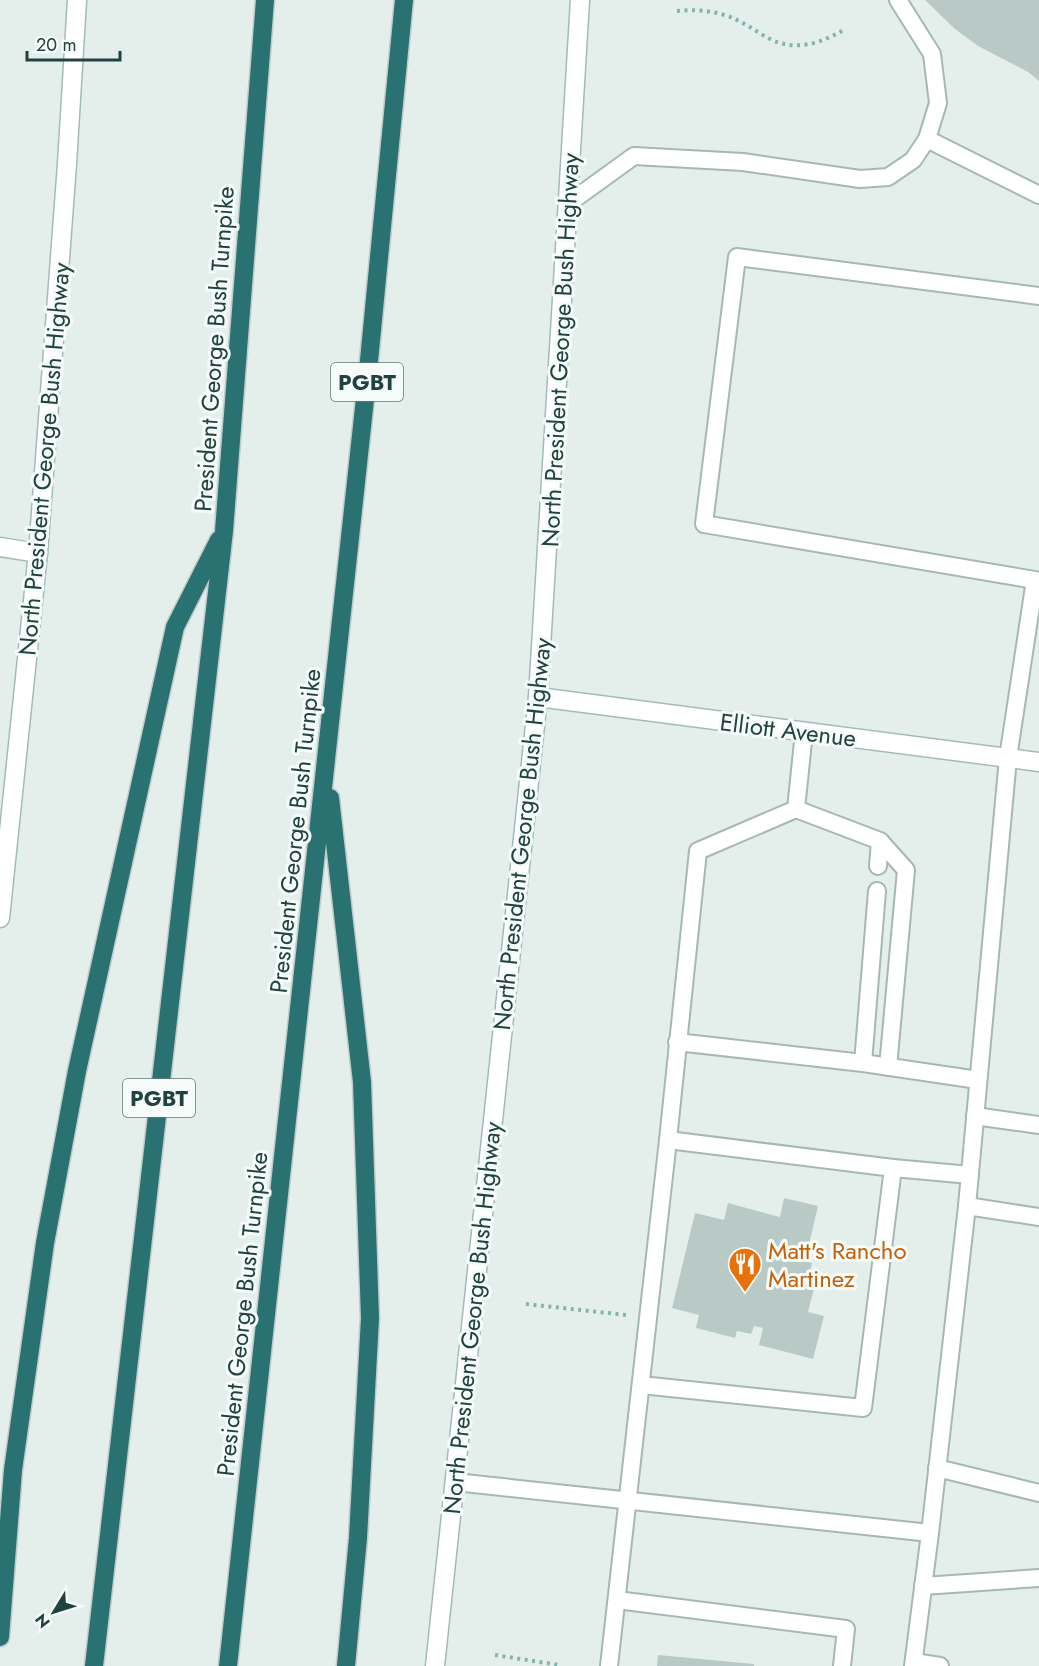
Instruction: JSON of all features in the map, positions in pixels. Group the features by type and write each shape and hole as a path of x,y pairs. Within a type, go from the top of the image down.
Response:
{"highway":[{"name":"President George Bush Turnpike","path":"94,1666 224,531 265,0"},
{"name":"President George Bush Turnpike","path":"228,1666 379,268 404,0"},
{"path":"0,1637 13,1470 45,1243 77,1071 175,627 224,531"},
{"path":"326,763 362,1082 370,1318 358,1538 346,1666"}],"main road":[{"name":"North President George Bush Highway","path":"0,918 38,553 77,0"},
{"name":"North President George Bush Highway","path":"435,1666 538,698 580,0"},
{"path":"0,547 38,553"},
{"name":"Elliott Avenue","path":"538,698 1039,762"}],"lane":[{"path":"568,203 634,156 743,162 860,179 888,177 914,159 927,139 938,103 932,54 898,0"},
{"path":"927,139 1039,195"},
{"path":"940,1666 914,1664 967,1206 1008,758 1037,580 704,524 736,256 1039,296"},
{"path":"796,809 804,732"},
{"path":"609,1666 698,851 796,809 880,841 906,870 888,1067"},
{"path":"878,866 880,841"},
{"path":"863,1063 877,891"},
{"path":"677,1042 863,1063 978,1080"},
{"path":"975,1116 1039,1125"},
{"path":"668,1140 893,1168 970,1175"},
{"path":"641,1385 863,1408 893,1168"},
{"path":"967,1206 1039,1217"},
{"path":"937,1468 1039,1493"},
{"path":"455,1482 930,1533"},
{"path":"923,1586 1039,1578"},
{"path":"617,1600 846,1629 842,1666"}],"path":[{"path":"677,11 708,11 728,16 741,21 771,40 790,45 810,45 825,41 845,29"},
{"path":"526,1304 627,1315"},
{"path":"495,1655 559,1665"}],"building":[{"path":"925,0 1039,0 1039,81 1028,72 978,46 955,29"},
{"name":"Matt's Rancho Martinez","path":"784,1198 818,1206 805,1261 812,1263 809,1275 817,1277 808,1312 824,1316 813,1359 759,1345 763,1328 754,1326 751,1334 737,1331 735,1338 696,1328 699,1315 672,1308 695,1213 724,1220 728,1203 780,1217"},
{"path":"658,1655 754,1664 754,1666 657,1666"}],"place":[{"name":"Matt's Rancho Martinez","path":"745,1293"}]}
